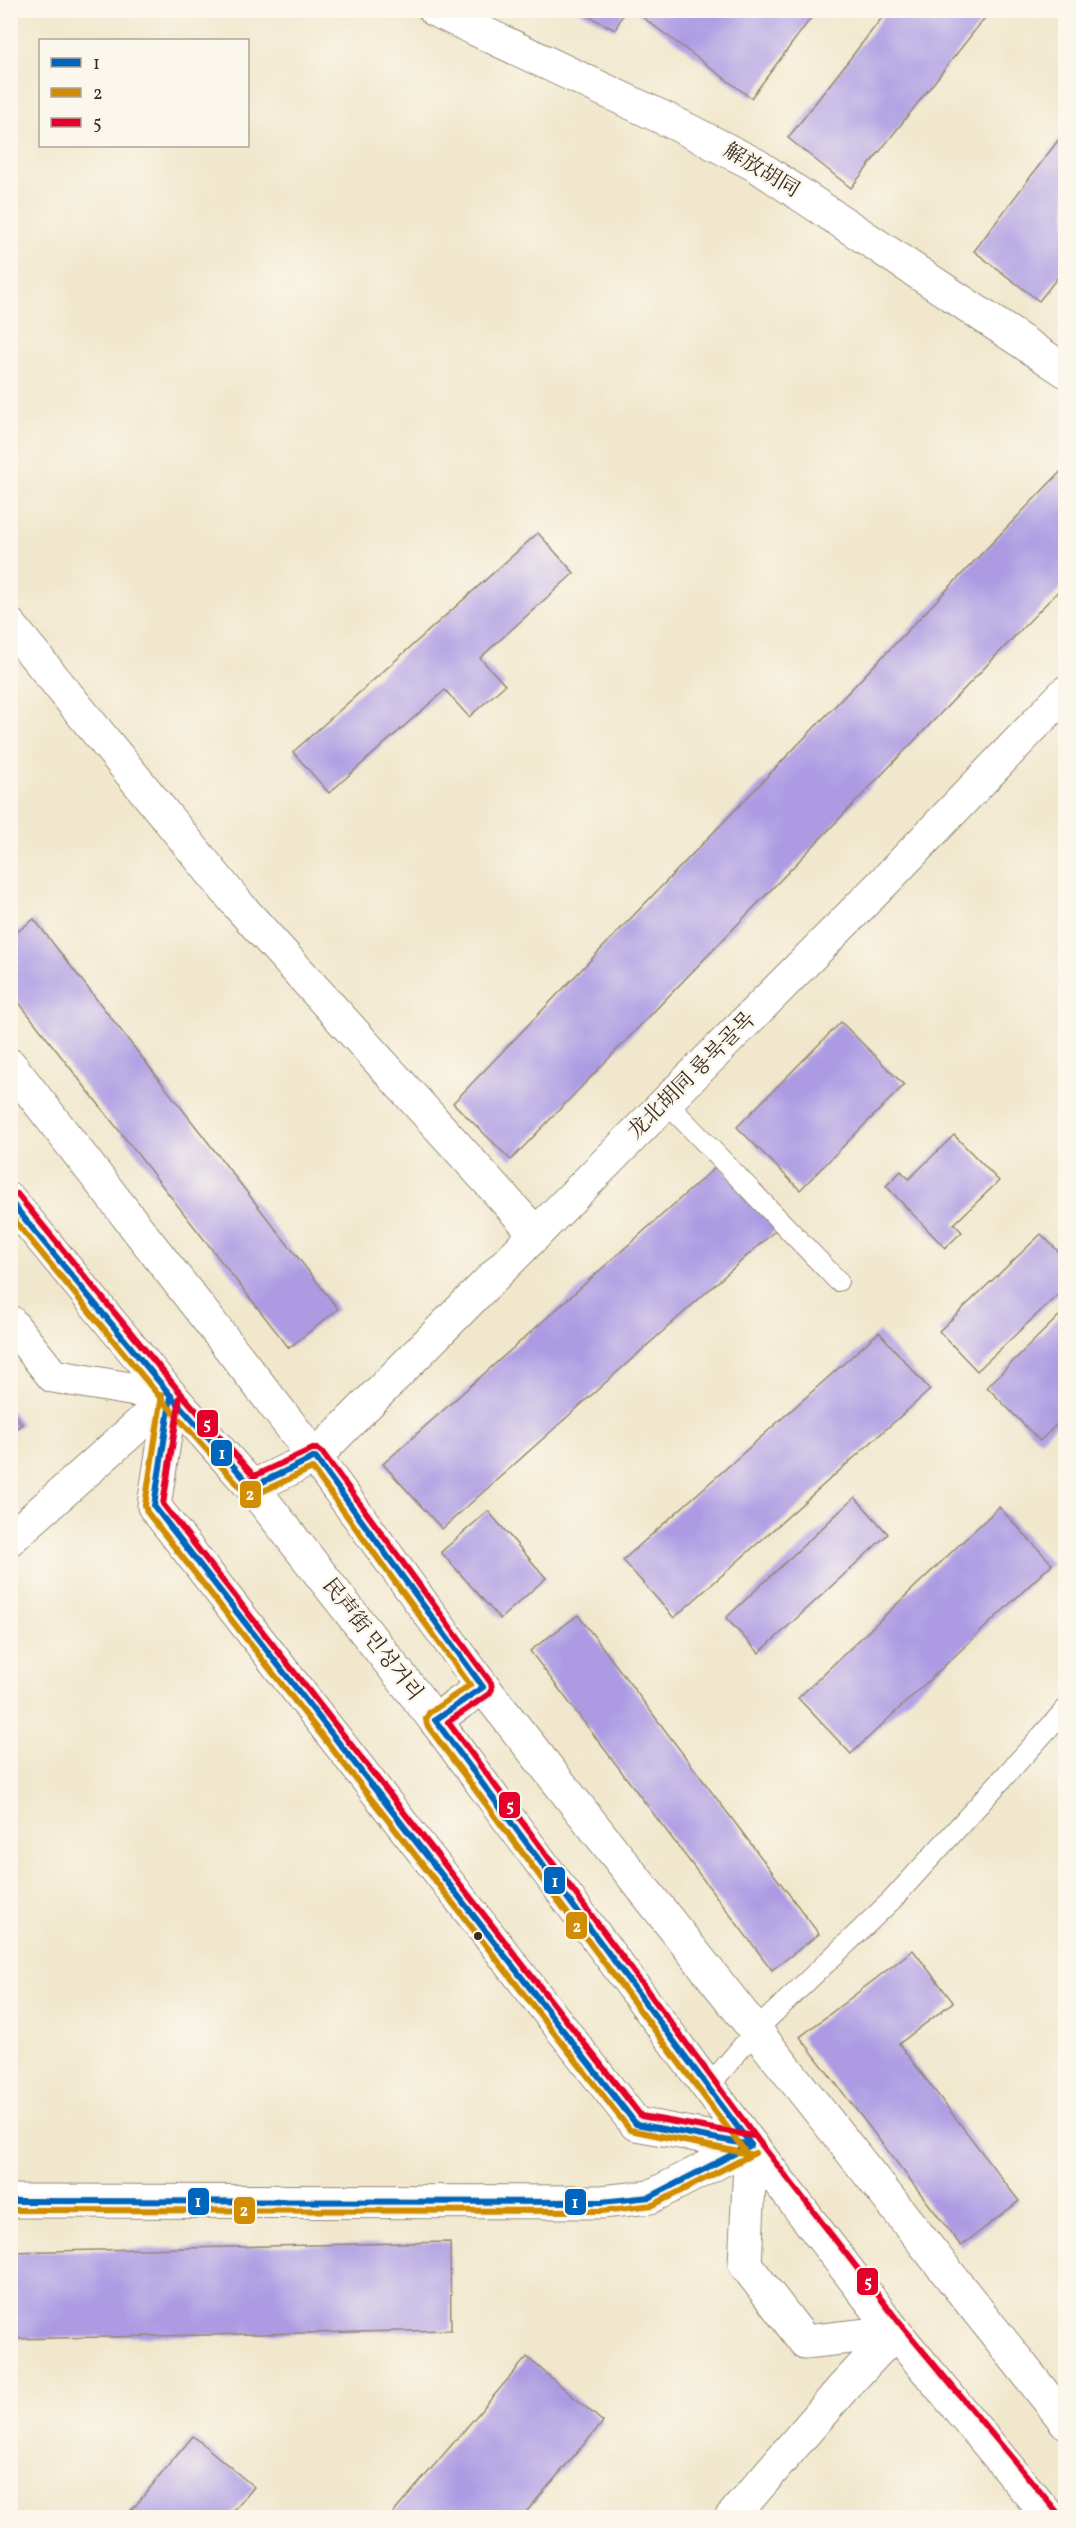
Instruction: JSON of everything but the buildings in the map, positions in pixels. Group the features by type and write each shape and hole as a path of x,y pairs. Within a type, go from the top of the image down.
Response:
{"street":[{"name":"解放胡同","path":"435,10 676,124 756,165 1065,371"},
{"path":"10,626 240,907 536,1234"},
{"name":"龙北胡同 룡북골목","path":"252,1487 315,1457 886,880 1065,692"},
{"path":"10,1065 315,1457 483,1687 1065,2422"},
{"name":"民声街 민성거리","path":"10,1200 171,1396 252,1487 435,1720 751,2145 895,2332 1050,2517"},
{"path":"10,1322 53,1376 171,1396"},
{"path":"10,1539 171,1396"},
{"path":"171,1396 154,1506 636,2124 751,2145"},
{"path":"435,1720 483,1687"},
{"path":"10,2201 601,2202 651,2197 751,2145"},
{"path":"751,2145 744,2264 805,2342 895,2332"},
{"path":"731,2517 842,2389 895,2332"}],"lane":[{"path":"666,1102 838,1281"},
{"path":"709,2086 756,2030 892,1900 1065,1709"}],"transit line":[{"name":"5","path":"17,1194 178,1390 254,1476 312,1449 322,1452 491,1683 492,1689 489,1694 448,1722 758,2140 902,2326 1057,2512"},
{"name":"1","path":"10,1201 171,1396 252,1487 315,1457 483,1687 435,1720 751,2145"},
{"name":"2","path":"10,1215 164,1402 246,1494 255,1495 312,1468 470,1685 429,1713 426,1719 427,1725 744,2150"},
{"name":"2","path":"162,1395 145,1505 147,1512 630,2130 749,2154"},
{"name":"1","path":"171,1396 154,1506 636,2124 751,2145"},
{"name":"5","path":"180,1397 163,1504 641,2116 753,2136"},
{"name":"1","path":"10,2201 601,2202 650,2197 751,2145"},
{"name":"2","path":"10,2210 602,2211 653,2205 755,2153"}]}
